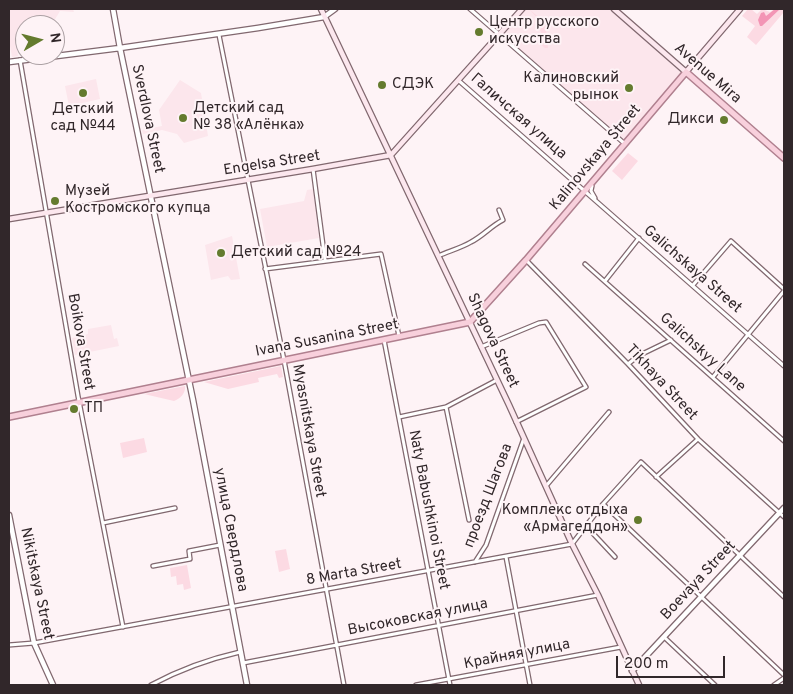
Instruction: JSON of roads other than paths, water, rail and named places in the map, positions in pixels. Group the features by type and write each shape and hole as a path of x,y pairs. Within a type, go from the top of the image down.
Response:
{"main road":[{"name":"Shagova Street","path":"321,9 470,322 639,685"},
{"path":"391,155 522,9"},
{"name":"Avenue Mira","path":"614,9 784,158"},
{"name":"Kalinovskaya Street","path":"470,322 526,260 740,9"},
{"name":"Engelsa Street","path":"9,219 313,170 391,155"},
{"name":"Ivana Susanina Street","path":"9,418 470,322"}],"street":[{"name":"Sverdlova Street","path":"113,9 188,380"},
{"path":"65,55 219,34 324,17 335,9"},
{"path":"470,9 624,144"},
{"name":"Myasnitskaya Street","path":"219,34 284,360 344,685"},
{"name":"Boikova Street","path":"21,65 79,402 123,627"},
{"name":"Галичская улица","path":"458,80 585,191"},
{"path":"313,170 325,260"},
{"path":"595,178 591,191 599,202"},
{"name":"Galichskaya Street","path":"585,191 784,366"},
{"path":"438,256 472,242 490,231 494,225 502,220 499,210"},
{"path":"605,281 639,238"},
{"path":"694,285 731,241 784,290 712,377"},
{"path":"265,269 382,254 399,337"},
{"name":"Tikhaya Street","path":"526,260 698,439 784,517"},
{"name":"Galichskyy Lane","path":"585,264 784,441"},
{"path":"481,347 539,323 546,322 586,387 516,422"},
{"name":"Naty Babushkinoi Street","path":"384,340 450,685"},
{"path":"628,364 638,356 671,340"},
{"name":"улица Свердлова","path":"188,380 247,685"},
{"path":"399,417 446,407 497,380"},
{"path":"446,407 468,520"},
{"path":"546,486 609,412"},
{"name":"проезд Шагова","path":"475,562 486,545 524,438"},
{"path":"656,476 698,439"},
{"path":"572,544 603,504 641,462 784,597"},
{"path":"603,504 702,596 784,677 774,685"},
{"path":"103,523 175,508"},
{"name":"Boevaya Street","path":"632,671 784,508"},
{"name":"Nikitskaya Street","path":"9,515 34,643 53,685"},
{"path":"586,526 615,557"},
{"name":"8 Marta Street","path":"9,645 34,643 572,544"},
{"path":"153,566 190,559 189,551 220,545"},
{"path":"506,556 530,685"},
{"name":"Высоковская улица","path":"242,663 598,595"},
{"path":"664,637 715,685"},
{"name":"Крайняя улица","path":"416,685 621,647"},
{"path":"151,685 189,668 222,656 240,652"}],"place":[{"name":"Центр русского искусства","path":"479,32"},
{"name":"СДЭК","path":"382,85"},
{"name":"Калиновский рынок","path":"629,88"},
{"name":"Детский сад №44","path":"83,93"},
{"name":"Детский сад № 38 «Алёнка»","path":"183,118"},
{"name":"Дикси","path":"724,120"},
{"name":"Музей Костромского купца","path":"55,201"},
{"name":"Детский сад №24","path":"221,253"},
{"name":"ТП","path":"74,409"},
{"name":"Комплекс отдыха «Армагеддон»","path":"638,520"}]}
